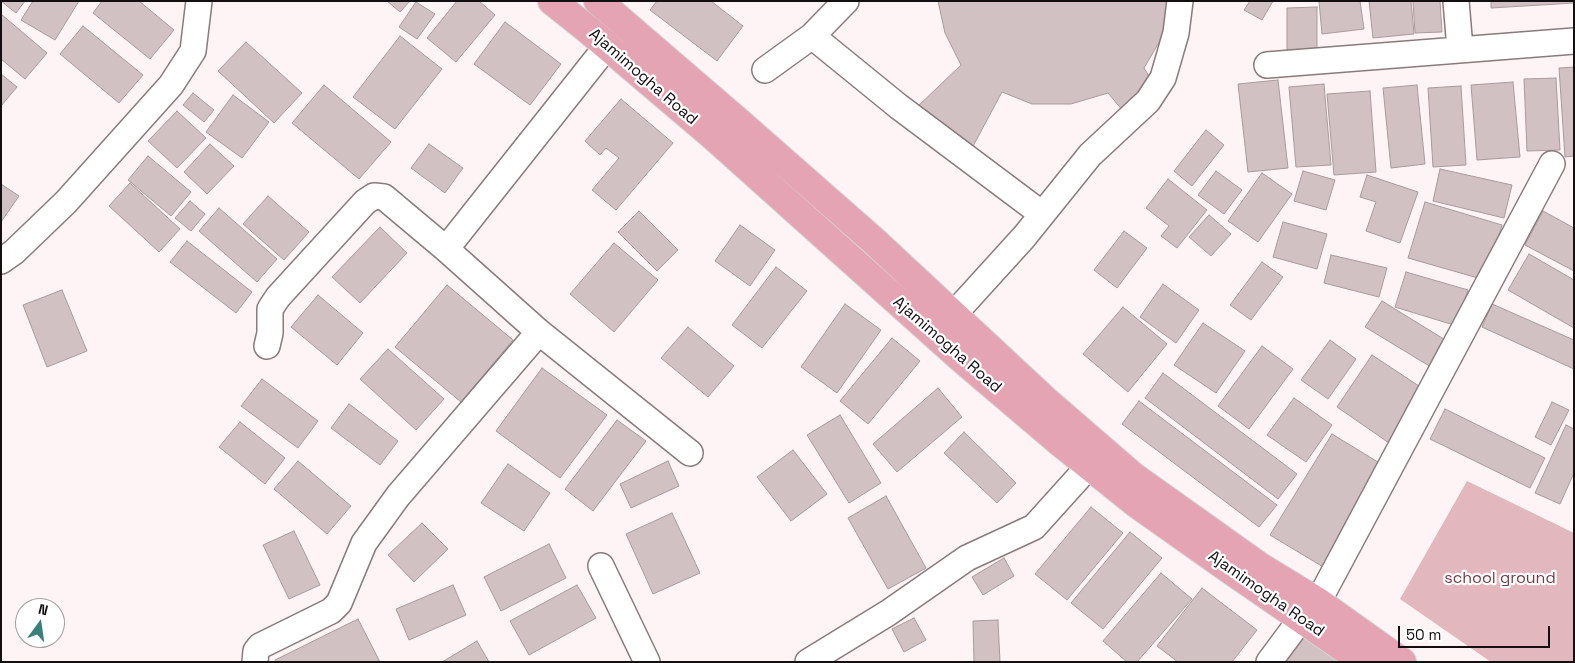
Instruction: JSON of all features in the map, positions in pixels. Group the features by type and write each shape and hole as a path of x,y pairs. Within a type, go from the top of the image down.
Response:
{"main road":[{"name":"Ajamimogha Road","path":"552,1 719,142 962,359 1062,444 1137,504 1309,611 1402,662"},
{"name":"Ajamimogha Road","path":"598,1 874,240 1045,400 1134,477 1259,566 1364,662"}],"street":[{"path":"1,261 14,252 66,202 171,85 193,51 199,1"},
{"path":"765,70 812,36 846,1"},
{"path":"954,314 1024,237 1090,154 1148,101 1163,78 1176,33 1180,1"},
{"path":"1456,1 1460,49"},
{"path":"812,36 898,106 1042,214"},
{"path":"1267,65 1574,41"},
{"path":"446,249 607,46"},
{"path":"1269,662 1309,611 1552,164"},
{"path":"267,346 270,333 270,309 278,297 365,202 374,196 384,197 446,249 538,332 690,453"},
{"path":"255,662 256,651 260,646 331,611 339,604 364,543 398,496 538,332"},
{"path":"808,662 888,613 967,558 1034,527 1089,466"},
{"path":"601,566 647,662"}],"green space":[{"name":"school ground","path":"1467,481 1574,533 1574,662 1491,662 1400,599"}],"building":[{"path":"1,1 25,1 16,13"},
{"path":"33,1 79,1 55,40 21,20"},
{"path":"102,1 139,1 174,30 150,59 93,13"},
{"path":"387,1 410,1 400,12"},
{"path":"457,1 479,1 495,15 456,62 427,38"},
{"path":"657,1 711,1 743,26 717,61 650,10"},
{"path":"938,1 1172,1 1161,39 1144,68 1155,86 1123,111 1108,93 1071,104 1032,104 1002,92 971,150 917,107 961,65 945,33"},
{"path":"1250,1 1273,1 1262,20 1244,10"},
{"path":"1319,1 1360,1 1364,29 1322,34"},
{"path":"1369,1 1411,1 1414,34 1373,38"},
{"path":"1413,1 1440,1 1442,32 1415,33"},
{"path":"1491,1 1574,1 1574,3 1491,8"},
{"path":"416,2 435,14 417,39 399,27"},
{"path":"1317,7 1317,51 1287,51 1287,8"},
{"path":"1,14 47,53 25,79 1,59"},
{"path":"505,22 561,64 530,105 474,64"},
{"path":"83,26 143,75 119,103 60,54"},
{"path":"400,36 442,69 395,129 353,97"},
{"path":"246,42 302,93 274,123 218,71"},
{"path":"1574,67 1574,156 1565,157 1559,68"},
{"path":"1,74 17,87 1,106"},
{"path":"1556,78 1560,150 1527,151 1524,79"},
{"path":"1278,80 1288,168 1248,172 1238,84"},
{"path":"1513,82 1520,157 1477,160 1471,85"},
{"path":"1324,84 1331,165 1296,167 1289,87"},
{"path":"324,85 391,142 359,179 292,123"},
{"path":"1417,85 1425,164 1391,168 1383,88"},
{"path":"1461,86 1466,165 1433,167 1428,88"},
{"path":"1370,91 1376,172 1334,175 1327,94"},
{"path":"193,93 214,110 204,122 183,105"},
{"path":"233,95 269,122 242,158 206,132"},
{"path":"621,99 673,143 616,210 592,190 619,158 606,148 600,155 585,141"},
{"path":"177,111 206,138 177,168 148,141"},
{"path":"1206,130 1224,145 1192,186 1174,171"},
{"path":"210,144 234,166 207,194 184,172"},
{"path":"429,144 463,168 445,193 411,168"},
{"path":"148,156 191,192 171,216 128,180"},
{"path":"1440,169 1512,185 1504,218 1433,201"},
{"path":"1216,171 1242,190 1224,214 1198,195"},
{"path":"1303,171 1335,180 1326,210 1294,201"},
{"path":"1262,173 1292,194 1258,242 1228,221"},
{"path":"1367,175 1418,192 1400,243 1366,231 1376,202 1360,197"},
{"path":"1168,179 1207,210 1177,248 1161,236 1169,226 1146,208"},
{"path":"130,183 180,229 159,252 109,206"},
{"path":"1,184 19,196 1,222"},
{"path":"268,196 309,232 284,260 243,224"},
{"path":"190,201 205,214 191,231 175,218"},
{"path":"1425,202 1502,225 1485,280 1408,258"},
{"path":"219,208 277,259 257,282 199,231"},
{"path":"639,211 678,250 657,271 618,232"},
{"path":"1543,211 1574,228 1574,271 1525,245"},
{"path":"1209,215 1231,234 1211,256 1189,237"},
{"path":"1283,222 1327,234 1317,269 1273,257"},
{"path":"740,225 775,250 750,286 715,261"},
{"path":"380,227 407,253 360,303 332,277"},
{"path":"1124,231 1147,248 1117,288 1094,270"},
{"path":"187,241 252,292 236,313 170,262"},
{"path":"614,243 658,280 614,332 570,294"},
{"path":"1529,254 1574,280 1574,328 1508,290"},
{"path":"1331,255 1387,268 1379,297 1324,283"},
{"path":"1262,262 1283,277 1251,320 1230,305"},
{"path":"776,267 807,291 762,348 732,325"},
{"path":"1406,272 1468,290 1457,326 1395,307"},
{"path":"1163,284 1199,310 1176,343 1140,317"},
{"path":"447,285 513,340 461,402 395,347"},
{"path":"62,290 87,351 47,367 23,305"},
{"path":"318,295 363,333 337,365 291,327"},
{"path":"1382,301 1447,341 1431,367 1365,327"},
{"path":"845,304 881,330 837,393 801,367"},
{"path":"1492,304 1574,340 1574,369 1482,327"},
{"path":"1123,307 1167,344 1128,392 1083,354"},
{"path":"1203,323 1245,351 1216,393 1174,365"},
{"path":"688,327 734,366 708,397 661,358"},
{"path":"892,338 920,361 868,424 840,401"},
{"path":"1330,340 1356,359 1328,399 1301,380"},
{"path":"1262,346 1293,369 1249,429 1218,406"},
{"path":"388,349 444,399 416,430 360,379"},
{"path":"1372,355 1428,392 1392,445 1337,407"},
{"path":"542,368 607,415 560,478 496,431"},
{"path":"1163,373 1297,474 1278,499 1145,398"},
{"path":"262,379 318,421 298,448 241,406"},
{"path":"938,388 962,417 897,472 873,444"},
{"path":"1294,398 1332,425 1306,462 1267,435"},
{"path":"1139,401 1277,505 1259,527 1122,424"},
{"path":"1552,402 1569,410 1551,445 1535,437"},
{"path":"349,404 398,441 380,465 331,428"},
{"path":"1445,409 1545,458 1530,488 1430,439"},
{"path":"840,415 881,483 849,503 807,435"},
{"path":"617,420 646,441 593,511 565,489"},
{"path":"240,422 285,458 265,484 219,447"},
{"path":"1566,425 1574,429 1574,473 1560,504 1535,493"},
{"path":"964,432 1016,483 997,503 944,453"},
{"path":"1332,434 1386,467 1325,568 1270,535"},
{"path":"793,450 827,494 791,521 757,477"},
{"path":"298,461 351,506 327,534 274,489"},
{"path":"668,461 679,486 631,508 620,484"},
{"path":"508,464 550,493 524,531 481,503"},
{"path":"886,496 926,568 888,589 848,518"},
{"path":"1091,507 1123,533 1067,600 1035,574"},
{"path":"672,513 700,573 653,594 626,534"},
{"path":"422,523 448,549 414,582 388,555"},
{"path":"294,531 320,585 289,599 263,545"},
{"path":"1130,532 1162,558 1103,629 1071,603"},
{"path":"549,544 566,578 501,611 484,577"},
{"path":"1004,558 1014,576 983,595 972,577"},
{"path":"1161,573 1192,599 1137,662 1127,662 1103,641"},
{"path":"453,585 466,615 409,640 396,609"},
{"path":"577,585 596,618 529,655 510,621"},
{"path":"1202,588 1257,630 1232,662 1178,662 1157,646"},
{"path":"914,618 926,640 904,652 892,629"},
{"path":"358,619 380,662 276,662 275,660"},
{"path":"998,620 1000,662 974,662 973,621"},
{"path":"1307,633 1351,662 1284,662"},
{"path":"477,641 489,662 442,662"}]}
